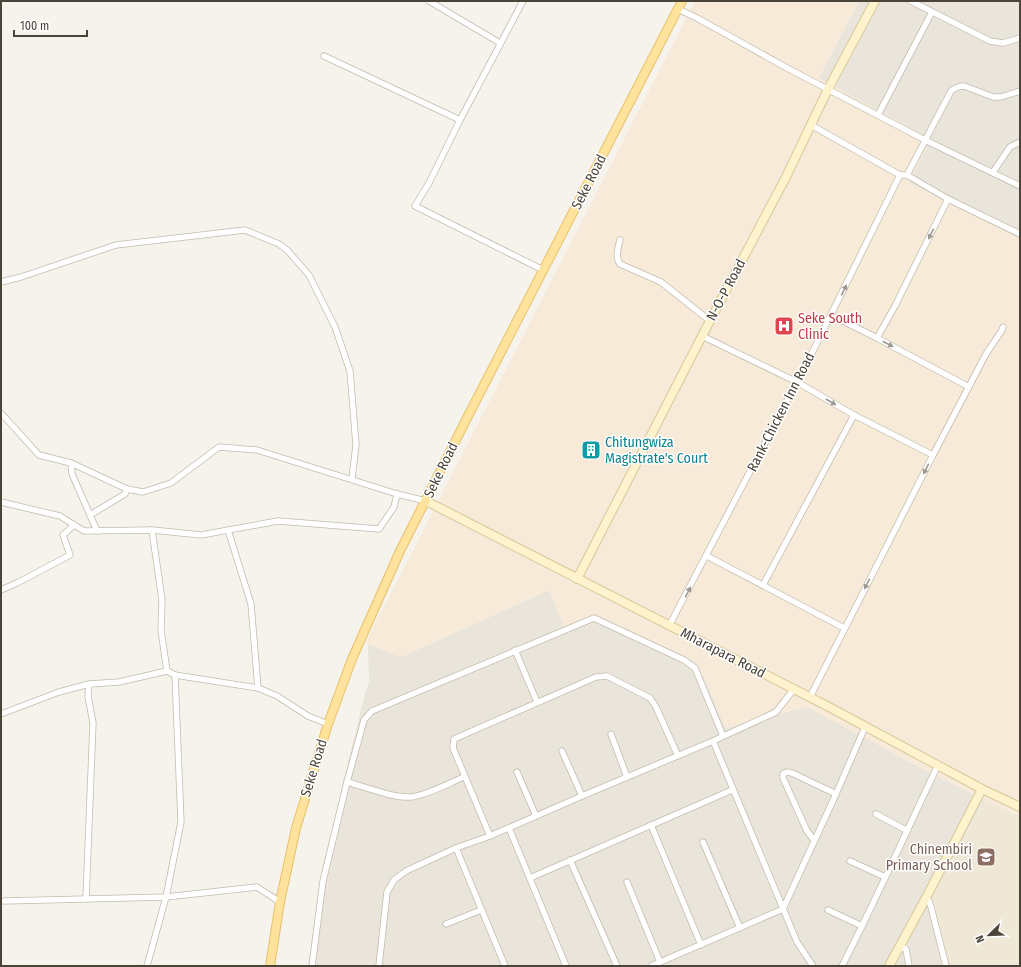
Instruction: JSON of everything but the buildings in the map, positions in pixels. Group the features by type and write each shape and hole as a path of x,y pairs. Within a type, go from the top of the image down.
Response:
{"main road":[{"name":"Seke Road","path":"270,966 280,902 296,828 328,724 352,659 400,550 682,1"}],"street":[{"path":"429,1 500,43"},
{"path":"523,1 460,120 429,183 415,206 543,270"},
{"name":"N-O-P Road","path":"577,579 786,177 828,89 875,1"},
{"path":"911,1 990,41 1003,44 1020,38"},
{"path":"678,9 925,140 1020,186"},
{"path":"878,115 932,12"},
{"path":"324,56 460,120"},
{"name":"Rank-Chicken Inn Road","path":"670,626 904,175 925,140 951,91 959,86 964,86 993,97 1001,97 1020,91"},
{"path":"811,125 948,199 1020,234"},
{"path":"993,172 1010,147 1020,142"},
{"path":"877,338 948,199"},
{"path":"1,282 21,277 116,245 245,230 279,244 288,251 308,275 335,327 350,371 356,445 352,478"},
{"path":"620,240 617,255 620,264 661,282 710,321"},
{"path":"831,315 969,387"},
{"path":"810,697 933,455 986,354 1003,327"},
{"path":"702,336 797,382 854,415 933,455"},
{"path":"1,412 39,455 71,463 127,489 143,492 171,483 218,447 257,450 352,478 397,494 426,501"},
{"path":"763,585 854,415"},
{"path":"71,463 72,474 97,531"},
{"path":"90,515 125,494 127,489"},
{"path":"1,502 60,516 84,531 152,530 201,535 278,521 379,530 394,507 397,494"},
{"name":"Mharapara Road","path":"426,501 810,697 1020,807"},
{"path":"1,590 70,555 64,535 74,525"},
{"path":"152,530 162,600 161,630 167,670"},
{"path":"228,530 251,604 258,688"},
{"path":"707,556 844,628"},
{"path":"312,966 324,881 347,782 364,720 372,711 594,618 684,660 695,668 723,736"},
{"path":"515,650 537,702"},
{"path":"1,714 59,692 89,684 119,682 167,670 175,674 258,688 277,696 308,716 328,724"},
{"path":"147,966 166,897 181,822 175,674"},
{"path":"490,836 453,748 454,739 537,702 596,677 607,676 650,698 656,707 678,756"},
{"path":"86,899 93,723 88,696 89,684"},
{"path":"379,966 387,892 394,880 406,871 456,848 490,836 713,741 776,712 794,689"},
{"path":"651,966 783,909 865,727"},
{"path":"611,734 627,777"},
{"path":"713,741 732,790 797,942 813,966"},
{"path":"562,751 582,796"},
{"path":"842,966 938,765"},
{"path":"517,772 536,816"},
{"path":"814,840 804,824 783,778 783,774 787,772 792,773 836,794"},
{"path":"347,782 392,795 411,797 425,793 464,777"},
{"path":"889,966 926,898 982,788"},
{"path":"530,878 732,790"},
{"path":"876,814 906,830"},
{"path":"651,825 701,945"},
{"path":"508,828 566,966"},
{"path":"702,842 740,928"},
{"path":"456,848 505,966"},
{"path":"570,860 617,966"},
{"path":"850,862 885,877"},
{"path":"627,882 660,962"},
{"path":"4,901 166,897 257,887 280,902"},
{"path":"926,898 932,907 946,966"},
{"path":"446,924 482,910"},
{"path":"828,910 862,926"},
{"path":"899,947 906,949 910,966"}],"shaded area":[{"path":"695,1 859,1 819,78 931,139 909,183 1020,239 1020,817 919,767 807,707 726,728 697,662 595,616 564,626 549,590 401,657 366,642"},
{"path":"859,1 1020,1 1020,239 909,183 819,78"},
{"path":"549,590 595,616 697,662 726,728 807,706 919,767 985,800 929,897 944,966 308,966 322,869 369,682 368,644 401,657"},
{"name":"Chinembiri Primary School","path":"985,800 1020,817 1020,966 944,966 929,897"}],"place":[{"name":"Seke South Clinic","path":"784,326"},
{"name":"Chitungwiza Magistrate's Court","path":"591,450"},
{"name":"Chinembiri Primary School","path":"986,857"}]}
